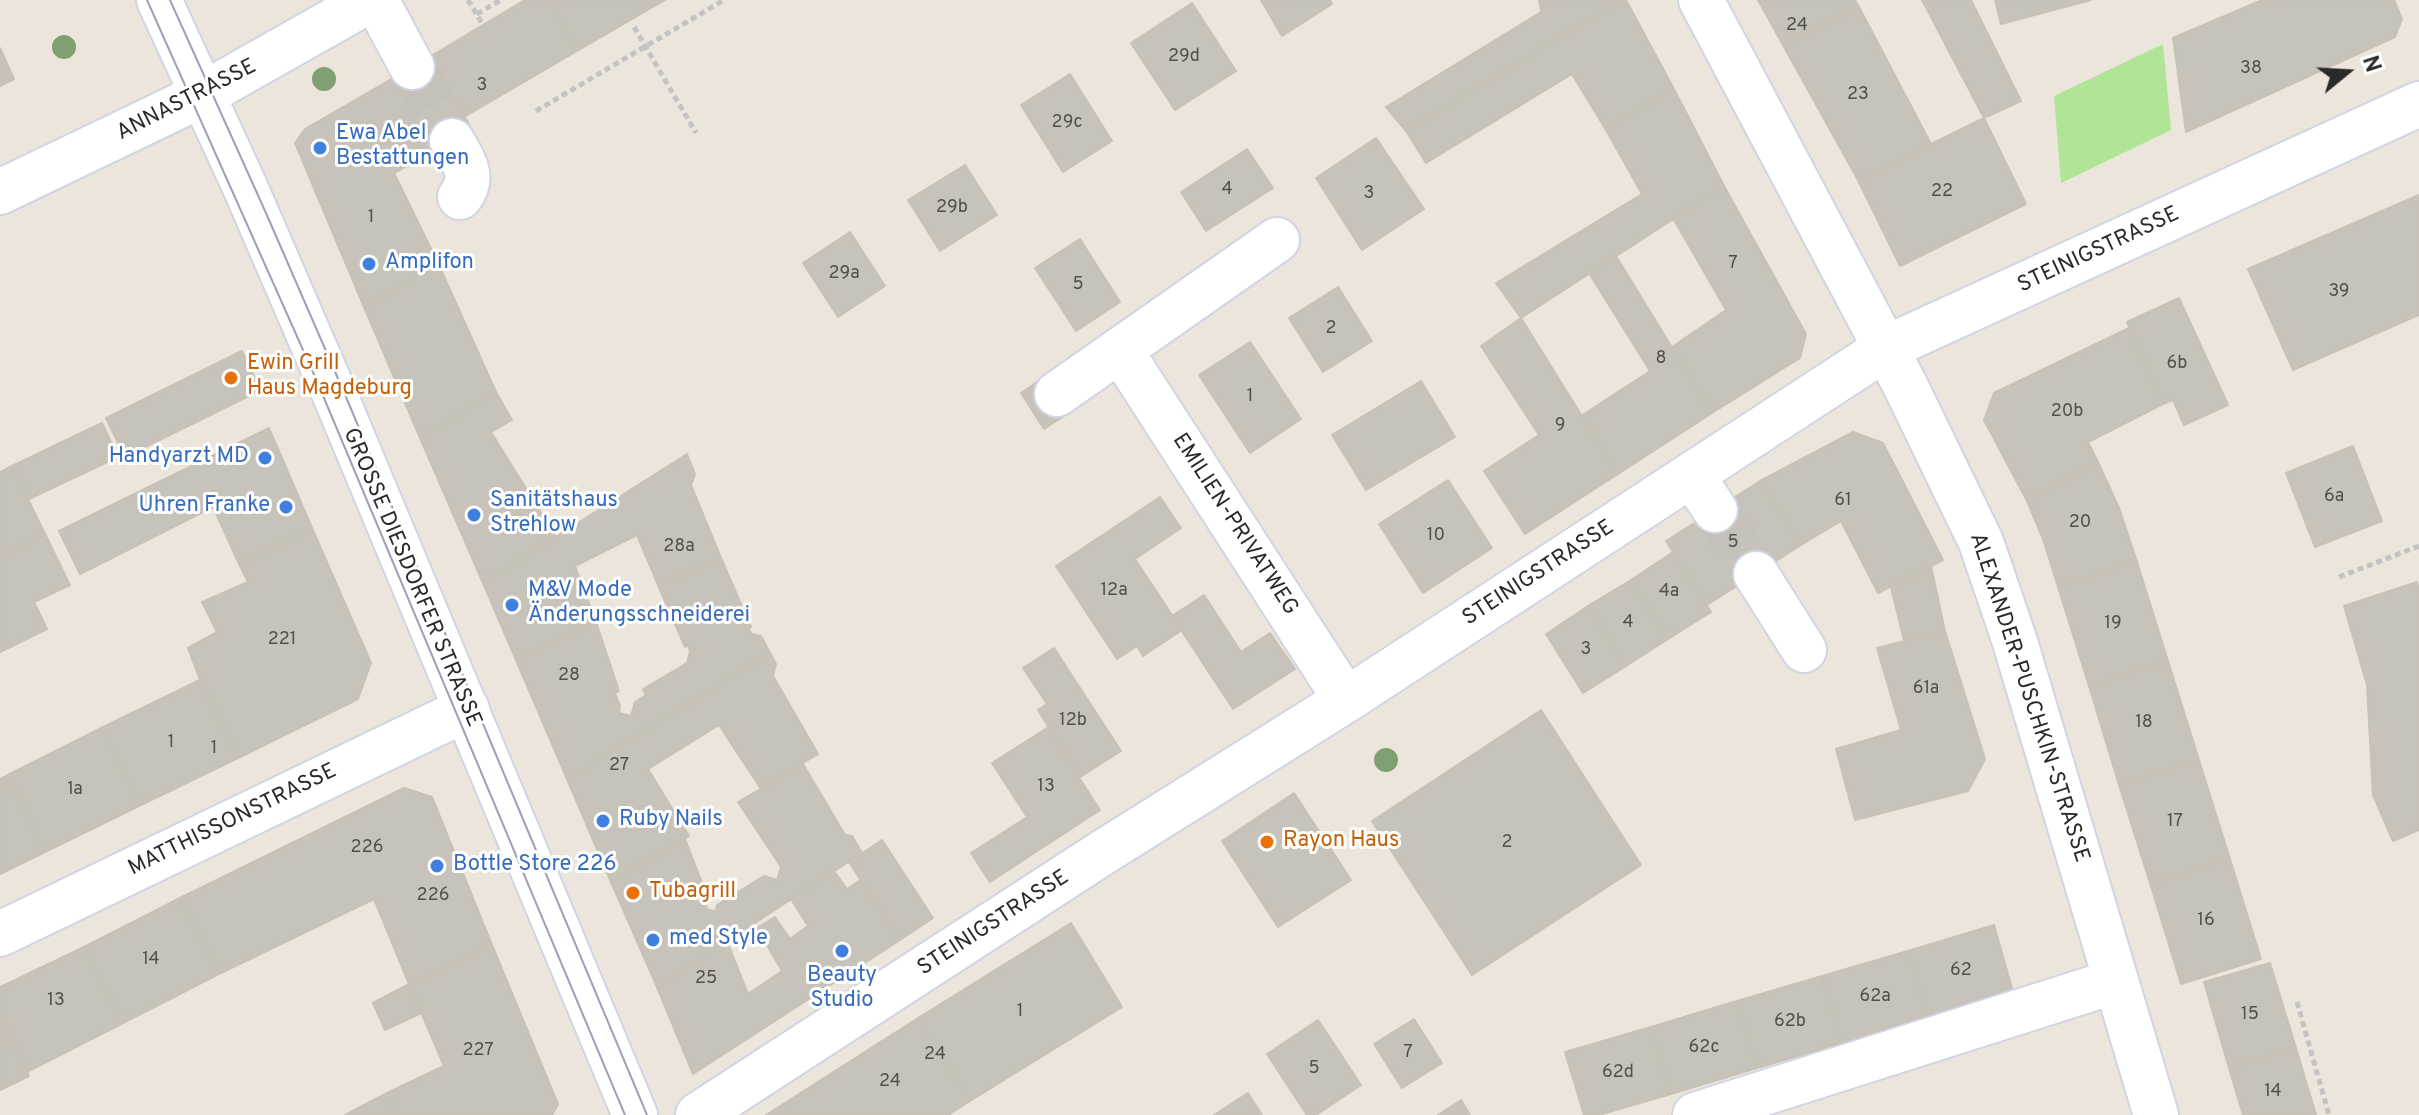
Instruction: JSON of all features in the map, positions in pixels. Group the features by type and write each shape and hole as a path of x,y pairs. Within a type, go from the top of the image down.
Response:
{"street":[{"name":"GROSSE DIESDORFER STRASSE","path":"159,0 337,400 635,1115"},
{"name":"ANNASTRASSE","path":"0,192 202,95 370,0"},
{"path":"376,0 412,67"},
{"name":"ALEXANDER-PUSCHKIN-STRASSE","path":"1701,0 1886,348 1981,542 2015,642 2156,1115"},
{"name":"STEINIGSTRASSE","path":"698,1115 1102,853 1346,700 1704,492 1886,348 2419,104"},
{"path":"452,141 468,171 468,185 460,197"},
{"path":"1057,394 1277,240"},
{"name":"EMILIEN-PRIVATWEG","path":"1120,350 1346,700"},
{"path":"1756,574 1804,650"},
{"name":"MATTHISSONSTRASSE","path":"0,934 467,709"},
{"path":"1695,1115 2116,981"}],"path":[{"path":"468,0 483,25"},
{"path":"477,14 501,0"},
{"path":"536,111 724,0"},
{"path":"634,27 696,133"},
{"path":"2339,577 2419,546"},
{"path":"2297,1002 2329,1115"}],"green space":[{"path":"2163,44 2171,130 2061,183 2054,96"}],"building":[{"path":"525,0 549,0 577,51 464,117 431,56"},
{"path":"549,0 665,0 577,51"},
{"path":"1261,0 1330,0 1332,4 1282,36"},
{"path":"1539,0 1621,0 1406,131 1386,107 1541,12"},
{"path":"1621,0 1626,0 1674,89 1606,130 1572,74 1426,163 1406,131"},
{"path":"1758,0 1855,0 1859,7 1783,45"},
{"path":"1922,0 1971,0 2021,101 1984,118"},
{"path":"1995,0 2091,0 2001,24"},
{"path":"2262,0 2394,0 2402,19 2395,37 2186,132 2173,38"},
{"path":"1192,3 1236,71 1175,110 1131,43"},
{"path":"1859,7 1931,144 1858,180 1783,45"},
{"path":"0,48 14,79 0,86"},
{"path":"431,56 472,130 394,173 438,263 364,307 295,143 305,129"},
{"path":"1070,74 1112,141 1063,172 1021,105"},
{"path":"1674,89 1724,186 1521,318 1496,283 1642,194 1606,130"},
{"path":"1984,118 2026,204 1900,266 1858,180"},
{"path":"1376,138 1424,209 1362,250 1316,178"},
{"path":"1247,149 1273,188 1206,231 1181,192"},
{"path":"965,165 997,215 940,251 908,200"},
{"path":"1724,186 1806,334 1800,358 1712,413 1672,347 1726,310 1673,218"},
{"path":"2419,195 2419,315 2293,370 2248,269"},
{"path":"850,232 885,286 838,317 803,263"},
{"path":"1080,239 1120,302 1076,331 1035,268"},
{"path":"1616,256 1712,413 1618,474 1581,416 1650,371 1589,273"},
{"path":"438,263 496,392 420,438 364,307"},
{"path":"1338,287 1372,341 1323,372 1289,318"},
{"path":"2179,298 2228,405 2184,425 2173,400 2163,404 2127,322"},
{"path":"1521,318 1618,474 1525,534 1484,471 1539,435 1481,346"},
{"path":"2129,328 2163,404 2088,442 2098,462 2027,501 1984,420 1994,393"},
{"path":"1250,342 1301,419 1250,453 1199,375"},
{"path":"242,351 261,390 125,457 106,418"},
{"path":"1046,376 1070,412 1044,429 1021,393"},
{"path":"1421,381 1455,437 1366,490 1332,435"},
{"path":"496,392 512,420 491,432 556,537 483,583 420,438"},
{"path":"102,423 118,457 29,499 12,466"},
{"path":"269,428 312,528 239,564 213,507 80,574 59,531"},
{"path":"1853,432 1883,443 1943,560 1878,593 1841,521 1801,545 1760,481"},
{"path":"2353,446 2382,521 2315,547 2286,473"},
{"path":"687,454 695,474 691,485 721,558 658,585 637,535 575,566 596,622 516,660 483,583"},
{"path":"2098,462 2119,508 2137,562 2058,587 2027,501"},
{"path":"12,466 45,534 0,556 0,472"},
{"path":"1448,480 1492,548 1423,593 1379,524"},
{"path":"1760,481 1801,545 1707,605 1666,541"},
{"path":"1160,497 1181,528 1135,559 1182,630 1143,656 1137,646 1117,659 1056,566"},
{"path":"312,528 371,663 358,699 238,758 188,648 217,632 202,602 248,582 239,564"},
{"path":"45,534 70,585 34,602 47,629 0,652 0,556"},
{"path":"1673,552 1711,612 1668,639 1631,580"},
{"path":"721,558 751,627 748,628 752,634 761,636 770,653 567,779 516,660 596,622 619,691 615,693 619,713 631,716 635,702 646,695 643,689 687,663 690,651 688,645 685,647 658,585"},
{"path":"2137,562 2168,661 2089,686 2058,587"},
{"path":"1931,566 1945,631 1904,641 1891,587"},
{"path":"1631,580 1668,639 1626,666 1588,606"},
{"path":"2417,582 2419,830 2393,841 2373,795 2367,685 2344,606"},
{"path":"1204,595 1241,652 1270,633 1295,669 1233,709 1172,616"},
{"path":"1588,606 1626,666 1583,693 1546,634"},
{"path":"1945,631 1985,759 1968,791 1855,820 1836,749 1901,730 1877,648"},
{"path":"1054,648 1121,751 1080,777 1038,710 1047,704 1023,668"},
{"path":"770,653 776,664 773,676 818,754 761,789 719,725 648,769 689,836 611,882 567,779"},
{"path":"2168,661 2199,760 2119,785 2089,686"},
{"path":"200,680 238,758 141,805 103,727"},
{"path":"1541,710 1641,865 1472,975 1372,821"},
{"path":"103,727 141,805 45,852 8,775"},
{"path":"1047,728 1100,810 990,882 971,853 1027,817 992,763"},
{"path":"2199,760 2230,859 2150,883 2119,785"},
{"path":"803,764 845,835 852,836 862,853 657,987 611,882 685,839 704,888 699,889 708,910 716,911 717,905 764,876 777,880 781,867 738,802"},
{"path":"8,775 45,852 0,874 0,779"},
{"path":"404,788 432,797 492,945 409,984 374,899 219,974 180,898"},
{"path":"1294,793 1351,880 1278,927 1222,841"},
{"path":"882,840 933,918 900,940 849,862"},
{"path":"2230,859 2261,959 2181,984 2150,883"},
{"path":"834,871 847,889 860,880 900,940 693,1074 657,987 727,941 748,994 782,971 757,928 775,917 790,939 808,926 791,899"},
{"path":"180,898 219,974 123,1023 84,947"},
{"path":"1071,923 1122,1007 970,1101 918,1018"},
{"path":"1994,925 2013,992 1928,1017 1908,951"},
{"path":"492,945 558,1104 552,1115 397,1115 387,1093 444,1066 409,984"},
{"path":"84,947 123,1023 27,1072 0,1016 0,987"},
{"path":"1908,951 1928,1017 1842,1043 1822,976"},
{"path":"2270,963 2296,1048 2229,1068 2204,982"},
{"path":"1822,976 1842,1043 1757,1068 1737,1001"},
{"path":"409,984 421,1013 385,1030 373,1003"},
{"path":"1737,1001 1757,1068 1671,1094 1651,1027"},
{"path":"0,1016 29,1076 0,1090"},
{"path":"918,1018 970,1101 948,1115 766,1115"},
{"path":"1414,1019 1442,1063 1402,1088 1374,1044"},
{"path":"1318,1020 1361,1085 1316,1115 1307,1115 1267,1054"},
{"path":"1651,1027 1671,1094 1599,1115 1584,1115 1565,1052"},
{"path":"2296,1048 2316,1115 2243,1115 2229,1068"},
{"path":"387,1093 397,1115 345,1115"},
{"path":"1248,1093 1262,1115 1214,1115"},
{"path":"1461,1100 1470,1115 1438,1115"}],"tunnel":[{"path":"412,67 452,141"},
{"path":"1715,510 1756,574"}],"tram line":[{"path":"147,0 316,379 625,1115"},
{"path":"170,0 346,397 647,1115"}],"place":[{"name":"Ewa Abel Bestattungen","path":"320,148"},
{"name":"Amplifon","path":"369,264"},
{"name":"Ewin Grill Haus Magdeburg","path":"231,378"},
{"name":"Handyarzt MD","path":"265,458"},
{"name":"Uhren Franke","path":"286,507"},
{"name":"Sanitätshaus Strehlow","path":"474,515"},
{"name":"M&V Mode Änderungsschneiderei","path":"512,605"},
{"name":"Ruby Nails","path":"603,821"},
{"name":"Rayon Haus","path":"1267,842"},
{"name":"Bottle Store 226","path":"437,866"},
{"name":"Tubagrill","path":"633,893"},
{"name":"med Style","path":"653,940"},
{"name":"Beauty Studio","path":"842,951"}]}
